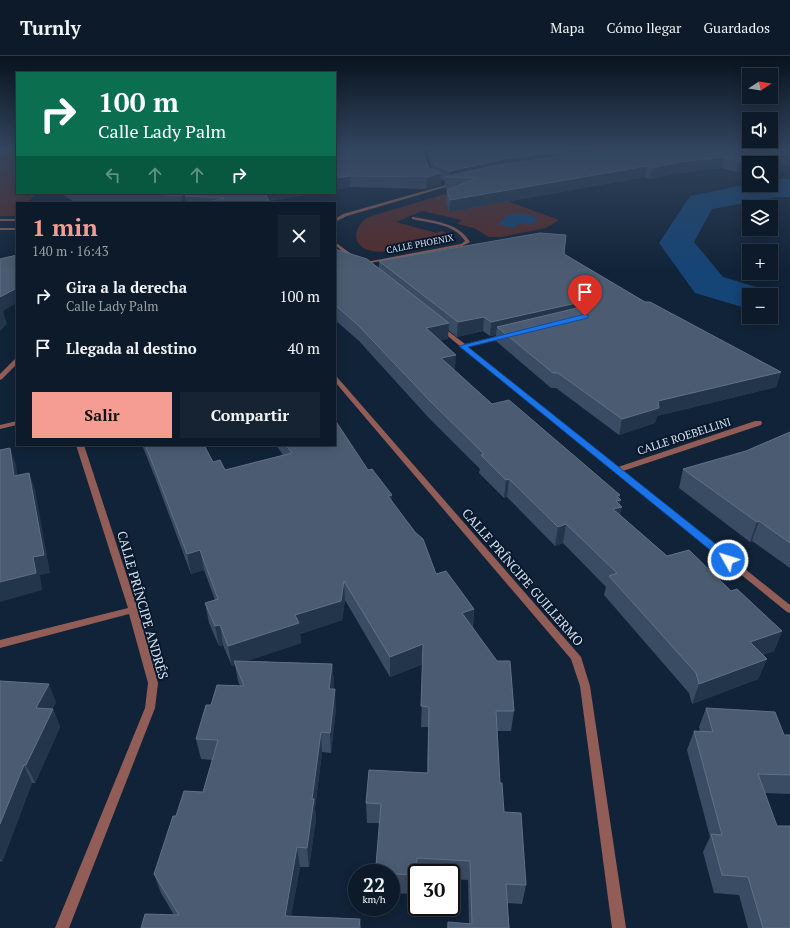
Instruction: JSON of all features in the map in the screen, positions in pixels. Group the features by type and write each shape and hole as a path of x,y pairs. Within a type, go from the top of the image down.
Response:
{"street":[{"path":"336,220 433,190"},
{"name":"CALLE PHOENIX","path":"336,244 364,266 462,245 468,242 463,233 456,229 414,218"},
{"path":"0,220 16,220"},
{"path":"0,229 16,229"},
{"path":"433,322 790,610"},
{"path":"463,346 516,333"},
{"path":"0,378 16,361"},
{"name":"CALLE PRÍNCIPE GUILLERMO","path":"336,379 576,657 585,686 619,928"},
{"path":"0,427 16,423"},
{"name":"CALLE ROEBELLINI","path":"617,470 758,423"},
{"name":"CALLE PRÍNCIPE ANDRÉS","path":"62,928 150,708 153,683 132,610 80,446"},
{"path":"0,644 132,610"}],"shaded area":[{"path":"0,190 16,190 16,194 36,194 28,202 16,202 15,216 0,216"},
{"path":"460,190 476,190 559,220 546,228 501,237 489,237 474,228 457,224 462,220 422,211 396,222 437,233 442,231 449,234 448,238 416,247 384,252 368,250 362,247 357,239 356,234 360,225 368,217"}],"water":[{"path":"520,213 536,216 533,218 539,219 530,225 523,223 513,228 496,224 506,219 504,217 505,216"}],"building":[{"path":"448,190 510,190 450,200"},
{"path":"152,194 184,194 181,196"},
{"path":"187,194 266,194 270,202 209,202 224,198 185,196"},
{"path":"540,233 566,235 564,254 645,302 650,302 781,372 658,401 659,408 622,419 558,373 553,373 497,327 590,305 590,300 491,322 484,317 458,322 379,261"},
{"path":"336,249 367,259 449,323 426,328 456,355 441,358 492,404 509,400 620,495 617,496 621,500 616,501 622,507 613,509 667,556 689,550 731,591 737,589 782,631 750,642 767,659 699,684 696,673 609,576 617,573 566,524 558,527 509,479 506,480 481,455 484,454 429,400 358,325 336,306"},
{"path":"16,255 16,289 0,297 0,259"},
{"path":"336,422 368,470 372,469 392,495 388,496 415,532 423,539 436,574 446,571 474,609 462,613 497,661 510,661 514,711 496,711 500,783 502,783 504,812 521,813 526,885 506,884 509,928 448,928 448,922 472,924 470,861 417,858 416,864 408,864 408,875 400,874 400,864 376,864 381,804 366,803 369,770 428,773 429,707 421,706 423,644 390,657 344,581 341,601 295,615 299,623 228,646 220,625 215,626 205,603 218,599 200,550 187,554 145,446 205,446 213,462 220,460 225,470 292,453 287,446 336,446"},
{"path":"790,432 790,543 759,521 757,522 683,469 746,451"},
{"path":"10,448 14,476 29,473 44,555 33,557 36,573 0,582 0,450"},
{"path":"234,661 332,664 329,689 335,689 330,733 321,732 307,848 297,847 285,916 360,919 359,928 141,928 145,914 179,915 154,874 173,816 176,816 184,791 203,792 218,740 196,739 206,705 211,705 217,685 244,686"},
{"path":"0,681 49,684 36,708 53,709 26,765 24,765 0,824"},
{"path":"706,708 775,712 784,735 790,735 790,775 758,774 777,826 790,826 790,928 763,928 748,877 722,875 711,834 722,835 694,731 713,732"}],"waterway":[{"path":"742,295 709,285 676,243 701,202 768,190"}],"route":[{"path":"585,316 463,346 728,560"}]}
